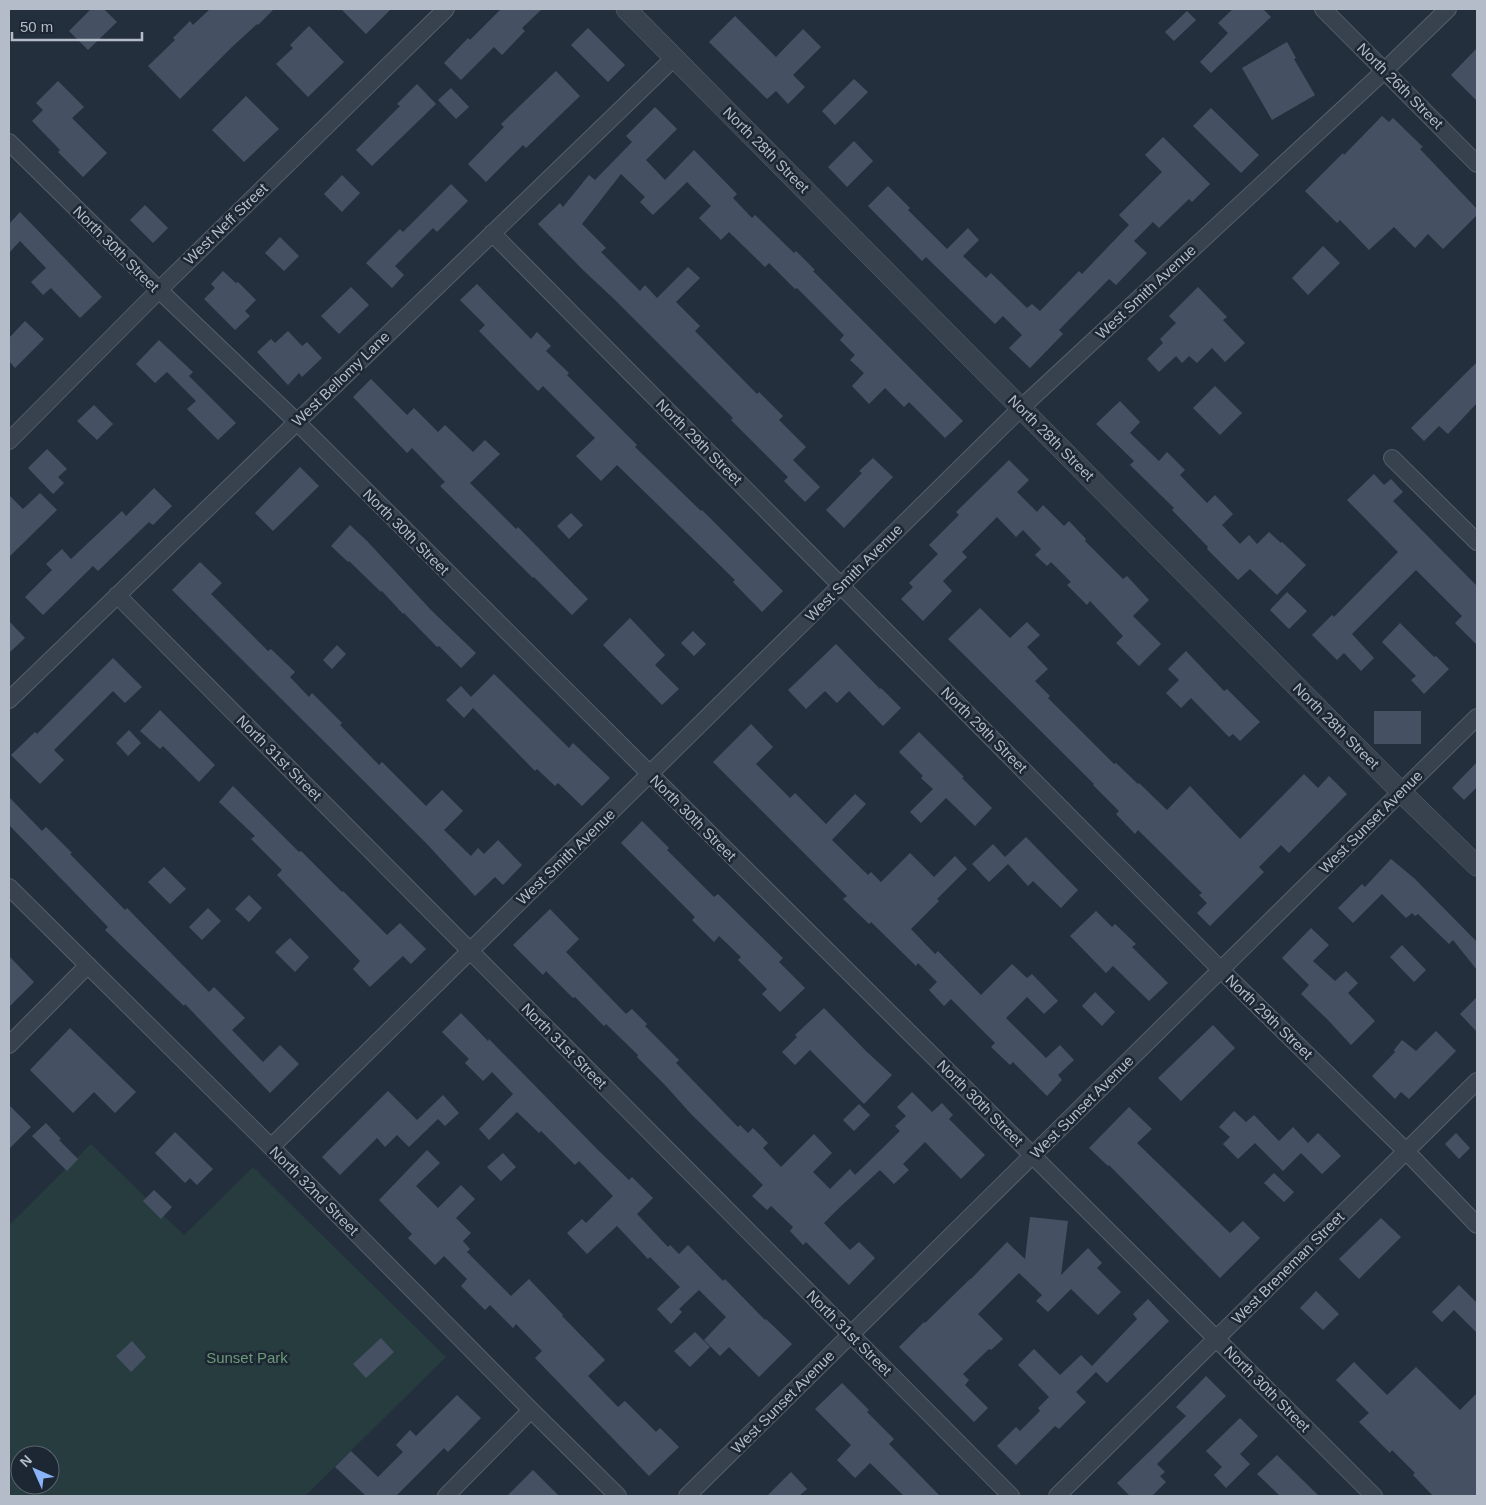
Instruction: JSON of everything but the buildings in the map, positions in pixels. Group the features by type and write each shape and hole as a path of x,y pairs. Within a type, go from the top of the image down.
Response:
{"street":[{"name":"West Neff Street","path":"9,441 159,290 446,9"},
{"name":"North 28th Street","path":"626,9 1401,792 1477,866"},
{"name":"North 26th Street","path":"1323,9 1477,164"},
{"name":"West Smith Avenue","path":"271,1147 1021,408 1384,71 1448,9"},
{"name":"West Bellomy Lane","path":"9,700 674,58"},
{"name":"North 30th Street","path":"9,142 159,290 297,422 1374,1496"},
{"name":"North 29th Street","path":"492,234 1221,970 1406,1151 1477,1225"},
{"path":"1392,458 1477,542"},
{"name":"North 31st Street","path":"117,595 1011,1496"},
{"name":"West Sunset Avenue","path":"687,1496 1477,717"},
{"name":"North 32nd Street","path":"9,887 618,1496"},
{"path":"9,1044 88,966"},
{"name":"West Breneman Street","path":"1057,1496 1477,1081"},
{"path":"446,1496 530,1410"}],"green space":[{"name":"Sunset Park","path":"91,1144 184,1235 253,1167 446,1357 305,1496 9,1496 9,1225"}]}
